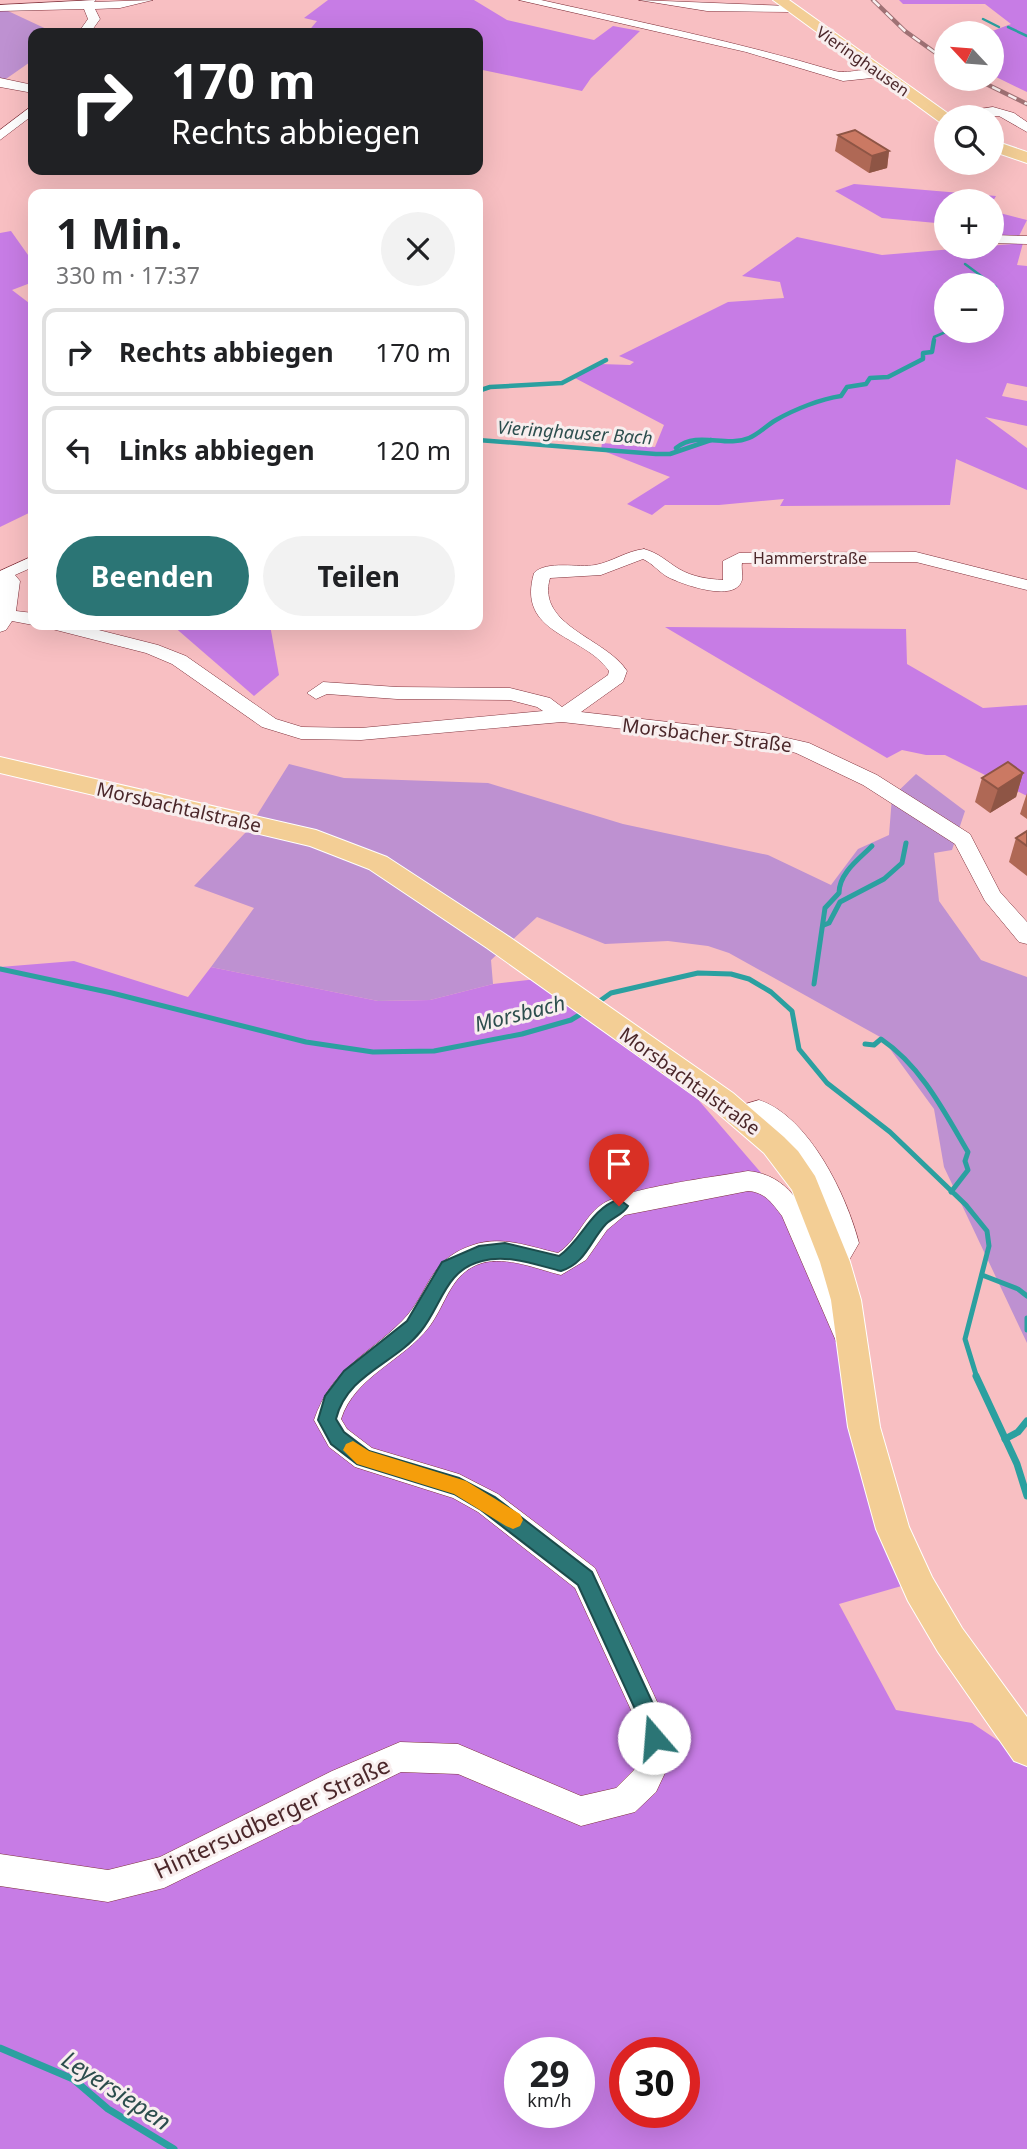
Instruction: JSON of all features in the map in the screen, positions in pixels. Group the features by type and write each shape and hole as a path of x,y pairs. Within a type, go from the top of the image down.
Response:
{"main road":[{"name":"Vieringhausen","path":"785,4 934,110"},
{"path":"1004,149 1027,158"},
{"name":"Morsbachtalstraße","path":"0,765 316,839 354,852 406,880 613,1025 740,1115 788,1159 799,1172 816,1209 846,1300 864,1427 893,1530 944,1630 1027,1748"}],"street":[{"path":"0,8 147,0"},
{"path":"525,0 748,49 843,77 881,72"},
{"path":"645,0 707,8 785,4"},
{"path":"88,28 94,19 89,3"},
{"path":"0,82 28,88"},
{"path":"1004,112 1027,128"},
{"path":"0,136 28,113"},
{"path":"1004,239 1027,240"},
{"name":"Hammerstraße","path":"562,716 609,684 618,671 613,662 572,638 548,614 538,590 543,573 601,570 634,555 644,554 685,578 717,587 728,586 733,580 732,561 739,558 916,557 1027,586"},
{"path":"28,563 3,576 11,581 3,621 28,618"},
{"name":"Morsbacher Straße","path":"78,630 152,649 179,660 269,723 301,733 361,734 562,716 765,739 833,760 963,839 992,897 1027,936"},
{"name":"Morsbacher Straße","path":"316,693 323,688 397,693 510,694 543,702 562,716"},
{"name":"Hintersudberger Straße","path":"0,1870 108,1886 164,1872 343,1782 400,1757 457,1759 581,1811 624,1801 645,1781 658,1756 651,1721 585,1578 488,1503 459,1487 364,1458 338,1438 327,1420 331,1401 350,1377 414,1327 449,1267 479,1254 505,1251 561,1264 579,1251 593,1227 604,1215 619,1206 748,1181 765,1183 783,1198 797,1221 837,1325 852,1346"}],"shaded area":[{"path":"328,0 474,0 507,20 594,40 613,26 640,31 591,78 582,91 483,70 483,28 311,28 317,21 304,18"},
{"path":"899,0 1027,0 1027,92 1004,81 1004,27 1011,24 985,4 903,4"},
{"path":"0,11 8,11 44,28 28,28 28,64 3,81 0,79"},
{"path":"854,184 934,191 934,223 882,218 835,191"},
{"path":"1004,214 1027,220 1019,236 1004,235"},
{"path":"11,231 28,255 28,284 12,290 28,302 28,513 0,527 0,233"},
{"path":"797,237 882,255 934,251 934,259 1004,259 1004,245 1023,243 1017,265 1027,266 1027,387 1007,383 1002,396 1027,401 1027,426 985,417 1027,448 1027,490 956,459 950,505 780,506 784,499 719,505 665,505 652,515 627,504 670,477 601,450 602,443 655,447 664,425 573,377 601,364 630,365 634,362 619,356 728,302 784,298 780,282 742,276"},
{"path":"665,627 906,629 907,664 983,708 1027,705 1027,796 945,755 926,755 902,750 887,758"},
{"path":"178,630 271,630 279,675 254,696"},
{"path":"289,764 344,778 488,783 623,824 768,855 831,885 858,849 889,835 892,797 916,774 965,811 952,850 934,853 939,901 981,960 1027,977 1027,1343 944,1167 934,1109 882,1038 729,953 708,946 668,941 605,944 537,917 491,960 493,984 430,1000 378,1001 211,967 254,908 194,886 247,831"},
{"path":"74,961 188,997 211,967 378,1001 430,1000 493,984 537,979 695,1096 799,1217 912,1583 839,1604 896,1710 972,1723 1027,1760 1027,2149 0,2149 0,967"}],"building":[{"path":"855,130 889,151 872,156 838,135"},
{"path":"1008,762 1023,773 998,789 982,778"},
{"path":"1027,831 1027,846 1016,838"}],"waterway":[{"path":"983,19 987,21"},
{"path":"1008,27 1027,36"},
{"name":"Vieringhauser Bach","path":"965,264 977,273"},
{"name":"Vieringhauser Bach","path":"933,342 934,337"},
{"name":"Vieringhauser Bach","path":"710,440 740,441 749,438 791,412 841,396 847,387 866,384 870,378 888,377 923,359 923,353 932,352 934,340"},
{"path":"483,389 562,383 606,360"},
{"name":"Vieringhauser Bach","path":"483,440 670,454 710,440"},
{"name":"Vieringhauser Bach","path":"676,448 693,440 710,440"},
{"path":"824,925 829,923 840,902 884,879 902,863 906,843"},
{"path":"814,984 825,908 839,893 846,873 872,846"},
{"name":"Morsbach","path":"0,969 112,993 306,1042 373,1052 434,1051 522,1034 571,1020 586,1011"},
{"name":"Morsbach","path":"597,1003 611,993 698,973 731,974 749,979 771,992 792,1011 799,1049 827,1083 890,1132 952,1191"},
{"path":"865,1044 874,1045 881,1039 908,1062 931,1090 959,1136 968,1152 965,1161 968,1170 952,1191"},
{"name":"Morsbach","path":"952,1191 987,1231 989,1246 965,1339 977,1378"},
{"path":"982,1275 1018,1289 1027,1296"},
{"path":"1027,1318 1027,1330"},
{"name":"Morsbach","path":"976,1376 1005,1439"},
{"path":"1005,1439 1018,1432 1027,1421"},
{"name":"Morsbach","path":"1005,1439 1027,1496"},
{"name":"Leyersiepen","path":"0,2048 73,2079 108,2109 174,2149"}],"railway":[{"path":"873,0 905,31 934,52"},
{"path":"1000,91 1027,104"}],"slow traffic":[{"path":"353,1450 364,1458 459,1487 513,1520"}],"route":[{"path":"619,1206 604,1215 593,1227 579,1251 561,1264 505,1251 479,1254 449,1267 414,1327 350,1377 331,1401 327,1420 338,1438 364,1458 459,1487 488,1503 515,1521 585,1578 651,1721 654,1738"}]}
